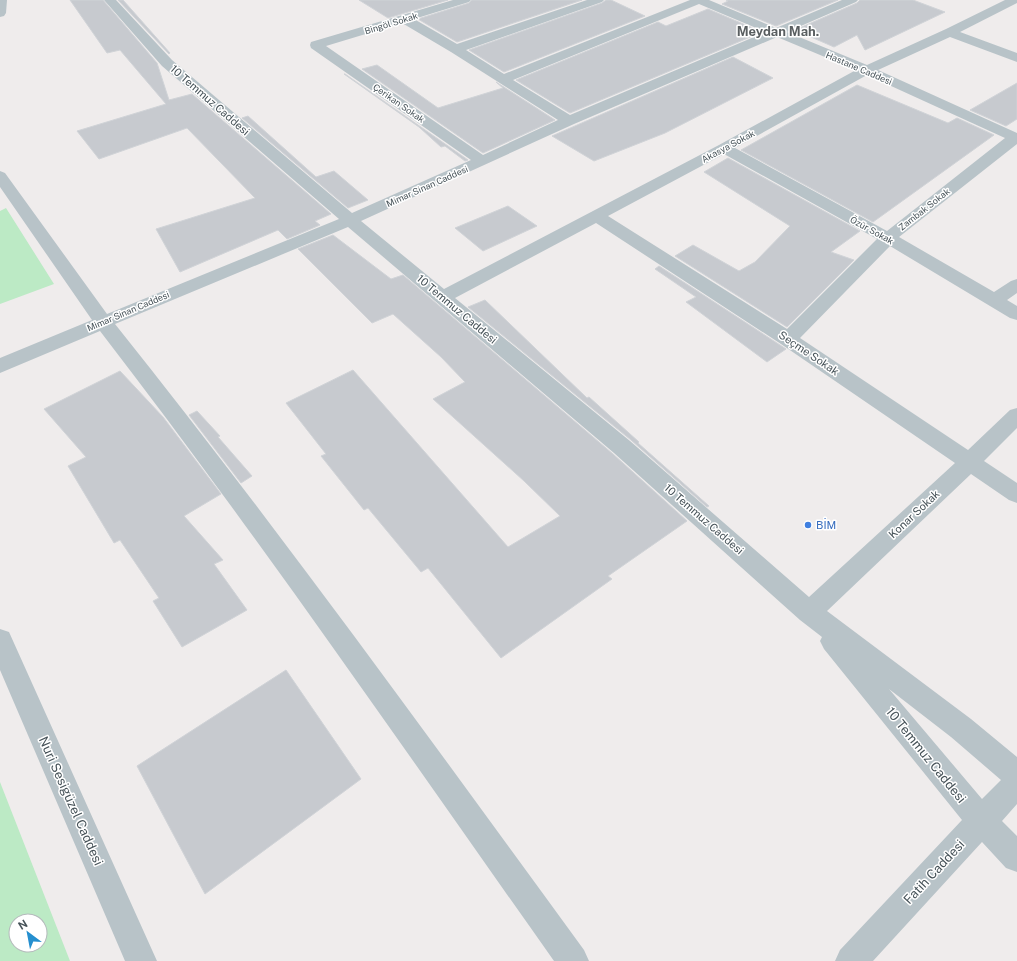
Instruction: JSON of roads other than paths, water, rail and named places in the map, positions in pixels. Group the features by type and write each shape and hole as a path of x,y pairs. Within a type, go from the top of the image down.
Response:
{"street":[{"path":"0,13 1,0"},
{"name":"10 Temmuz Caddesi","path":"110,0 167,63 350,220 622,447 809,612 961,728 1017,775"},
{"name":"Bingöl Sokak","path":"316,45 466,0"},
{"path":"456,50 598,0"},
{"path":"503,79 700,0"},
{"name":"Hastane Caddesi","path":"700,0 867,70 1016,138"},
{"name":"Akasya Sokak","path":"444,297 867,70 950,32 1014,0"},
{"name":"Mimar Sinan Caddesi","path":"0,366 102,322 350,220 569,121 776,33 839,2"},
{"path":"404,19 569,121"},
{"path":"950,32 1017,58"},
{"name":"Çerikan Sokak","path":"316,45 482,161"},
{"name":"Zambak Sokak","path":"788,339 888,238 1016,138"},
{"name":"Özür Sokak","path":"724,148 888,238 1017,314"},
{"path":"0,176 102,322 187,429 573,961"},
{"name":"Seçme Sokak","path":"597,216 788,339 1017,494"},
{"path":"995,300 1017,285"},
{"name":"Konar Sokak","path":"809,612 970,462 1017,415"},
{"name":"10 Temmuz Caddesi","path":"809,612 982,822 1017,857"},
{"name":"Nuri Sesigüzel Caddesi","path":"0,640 141,961"},
{"name":"Fatih Caddesi","path":"851,961 1017,783"}],"place":[{"name":"BİM","path":"808,525"}],"district":[{"name":"Meydan Mah.","path":"778,31"}]}
